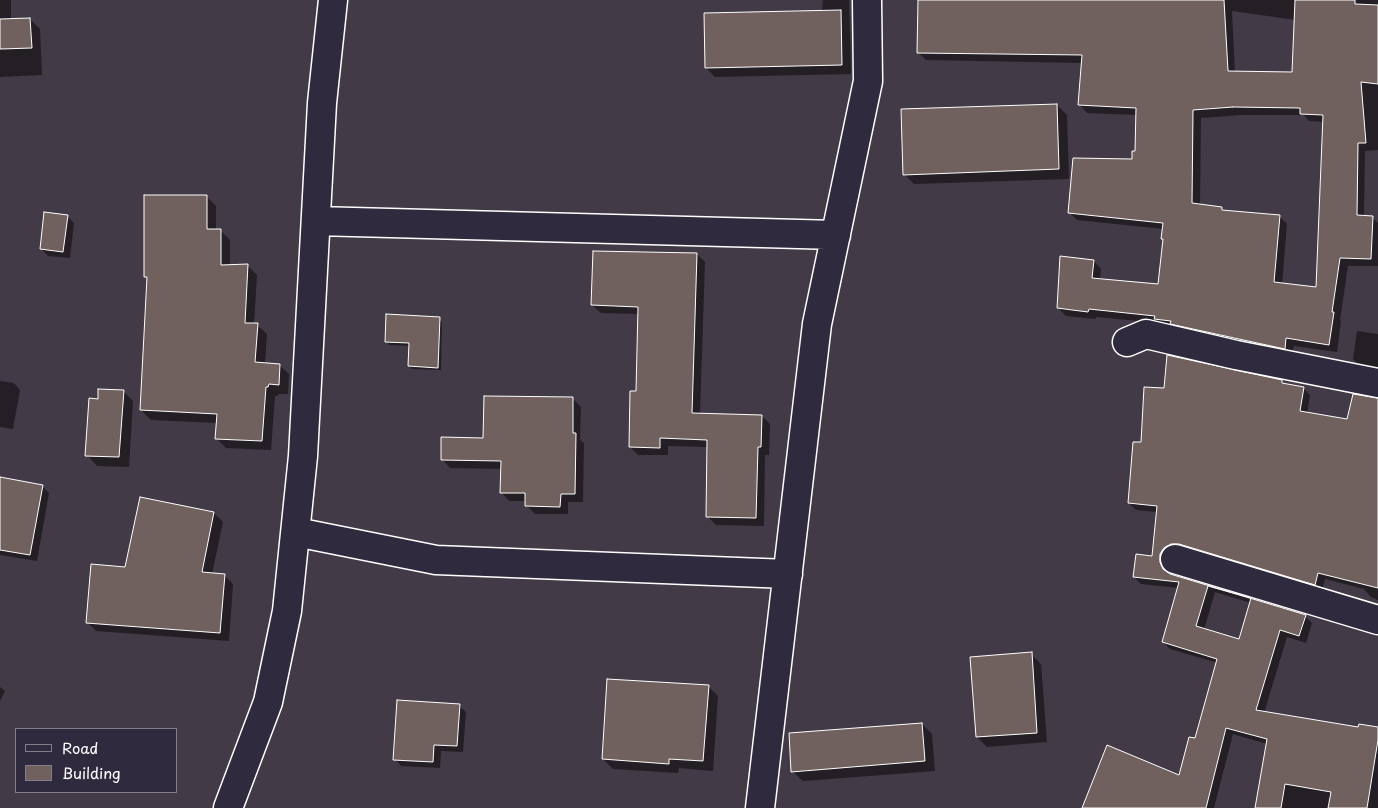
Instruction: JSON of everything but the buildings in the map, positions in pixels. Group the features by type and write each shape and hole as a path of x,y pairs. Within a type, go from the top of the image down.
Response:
{"street":[{"path":"228,808 268,702 287,611 304,456 322,103 333,0"},
{"path":"760,808 817,324 868,81 868,0"},
{"path":"316,221 836,235"},
{"path":"1127,342 1146,334 1236,355 1378,383"},
{"path":"296,532 436,560 788,574"},
{"path":"1175,559 1378,620"}]}
